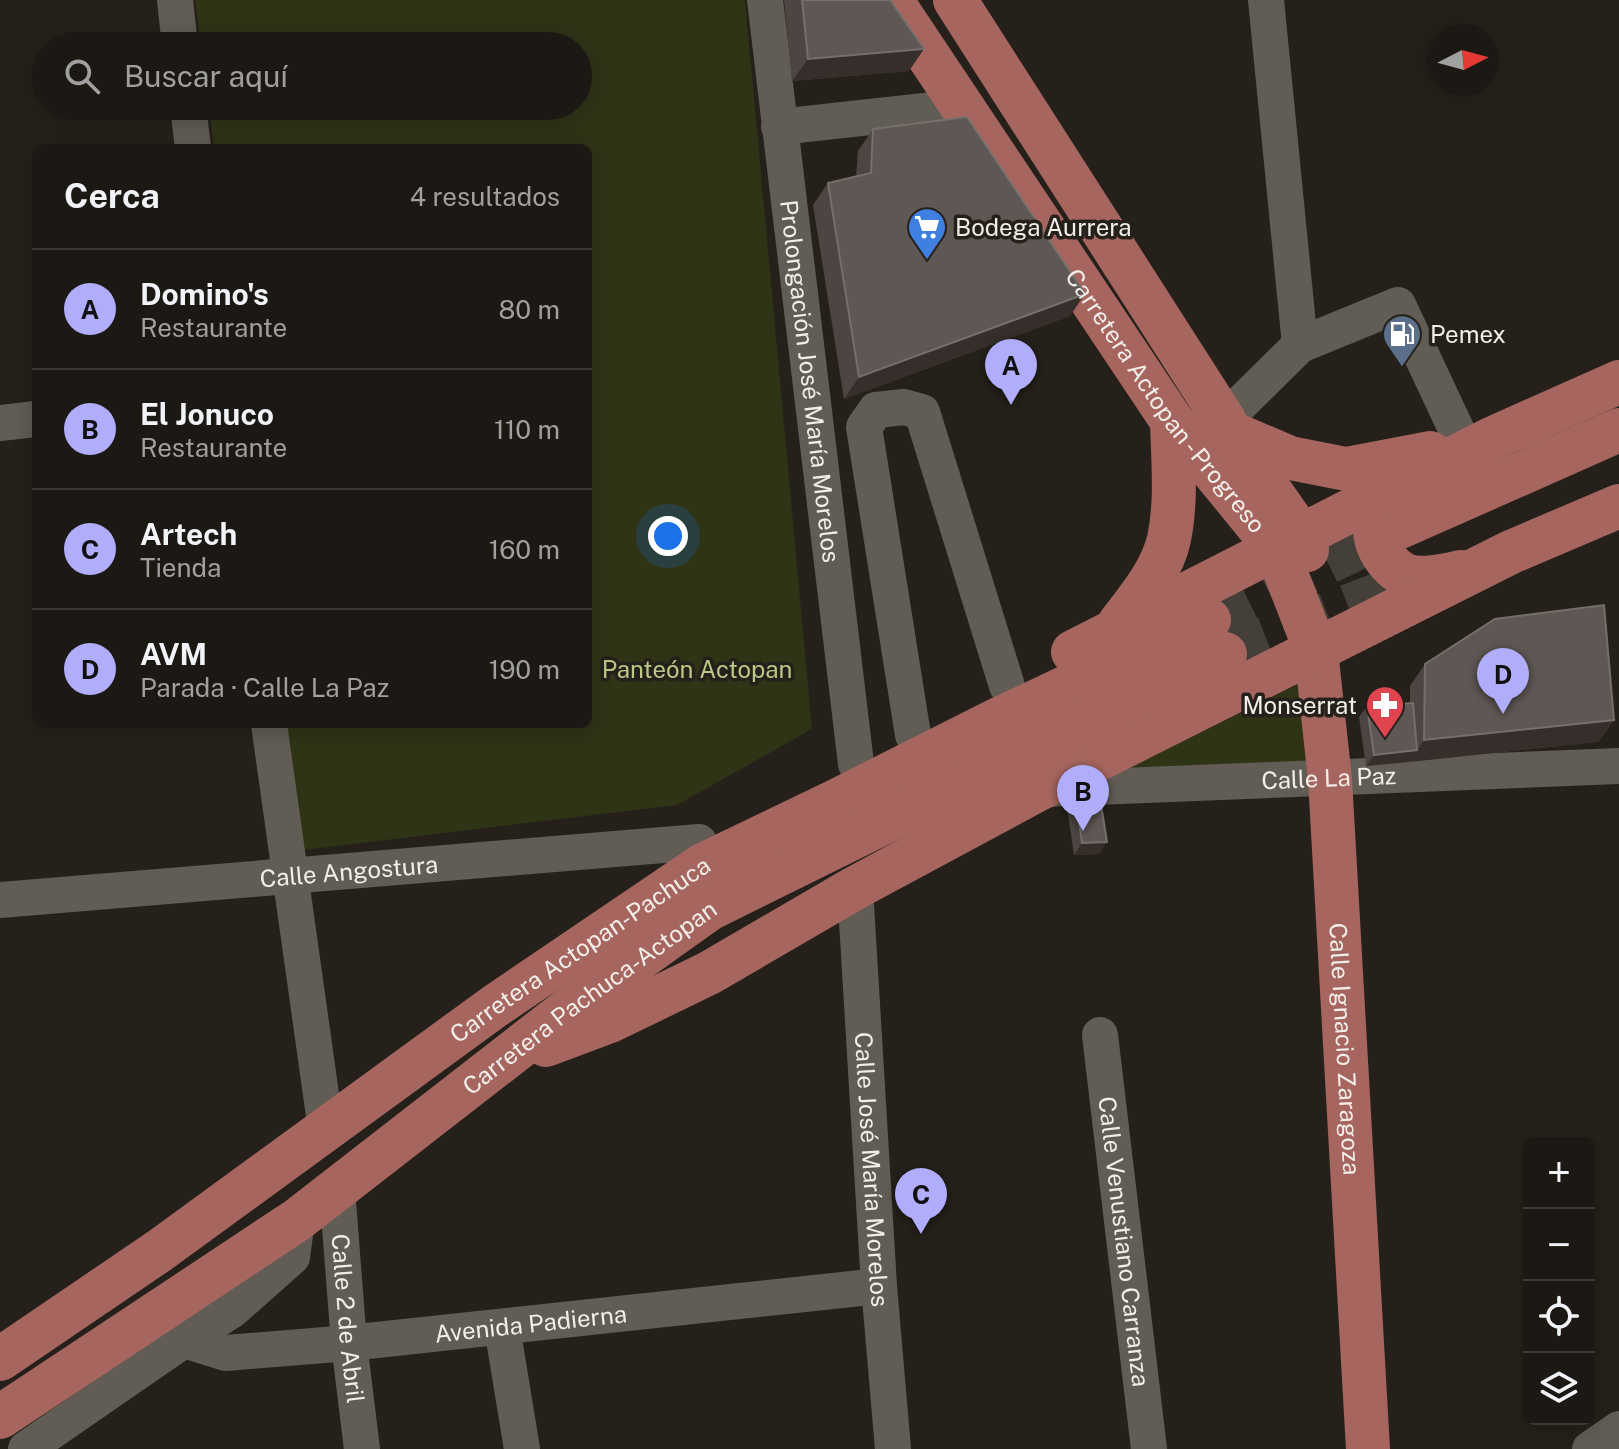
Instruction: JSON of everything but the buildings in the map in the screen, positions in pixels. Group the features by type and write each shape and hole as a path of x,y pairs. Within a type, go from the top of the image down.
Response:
{"main road":[{"name":"Carretera Actopan - Progreso","path":"891,0 1172,421 1288,542"},
{"name":"Carretera Actopan - Progreso","path":"955,0 1227,426 1288,542 1330,644"},
{"path":"495,1006 544,950 699,842 1463,451 1619,382"},
{"path":"1114,631 1150,583 1169,540 1174,484 1172,421"},
{"path":"1227,426 1290,458 1346,469 1463,451"},
{"path":"1400,527 1619,430"},
{"path":"1463,451 1380,512 1376,523 1385,562 1409,577 1434,578 1478,569"},
{"path":"1425,577 1619,486"},
{"path":"502,1062 610,1021 709,973 855,888 1039,789 1511,552 1619,506"},
{"path":"1168,603 1193,599 1213,603 1233,621 1241,635 1238,666 1210,703"},
{"name":"Carretera Actopan-Pachuca","path":"0,1359 159,1251 495,1006 703,865 997,720 1217,637"},
{"name":"Carretera Pachuca-Actopan","path":"0,1417 297,1220 566,1011 709,909 1217,637"},
{"name":"Calle Ignacio Zaragoza","path":"1330,644 1330,779 1368,1449"}],"street":[{"path":"175,0 178,32"},
{"name":"Prolongación José María Morelos","path":"765,0 856,764"},
{"path":"1266,0 1300,345"},
{"path":"779,127 961,107"},
{"path":"190,120 193,144"},
{"path":"1227,426 1300,345 1398,305 1463,451"},
{"path":"913,735 864,427 876,410 904,407 922,412 1007,686"},
{"path":"0,423 32,419"},
{"path":"270,728 326,1130"},
{"name":"Calle La Paz","path":"1039,789 1619,766"},
{"name":"Calle Angostura","path":"0,900 699,842"},
{"name":"Calle José María Morelos","path":"855,888 879,1286 893,1449"},
{"name":"Calle Venustiano Carranza","path":"1100,1035 1149,1449"},
{"name":"Calle 2 de Abril","path":"337,1189 349,1343 362,1449"},
{"path":"26,1449 231,1311 292,1257 297,1220"},
{"name":"Avenida Padierna","path":"184,1340 226,1353 349,1343 879,1286"},
{"path":"502,1327 522,1449"},
{"path":"1590,1449 1619,1429"}],"green space":[{"name":"Panteón Actopan","path":"195,0 745,0 812,729 677,805 303,850 288,728 592,728 592,144 214,144 211,120 592,120 592,32 199,32"},
{"path":"1297,685 1311,761 1129,768"}],"tunnel":[{"path":"1209,620 1400,527"},
{"path":"1225,654 1424,577"}],"place":[{"name":"Bodega Aurrera","path":"927,261"},
{"name":"Pemex","path":"1402,368"},
{"name":"Domino's","path":"1011,405"},
{"name":"AVM","path":"1503,714"},
{"name":"Monserrat","path":"1385,739"},
{"name":"El Jonuco","path":"1083,831"},
{"name":"Artech","path":"921,1234"}]}
